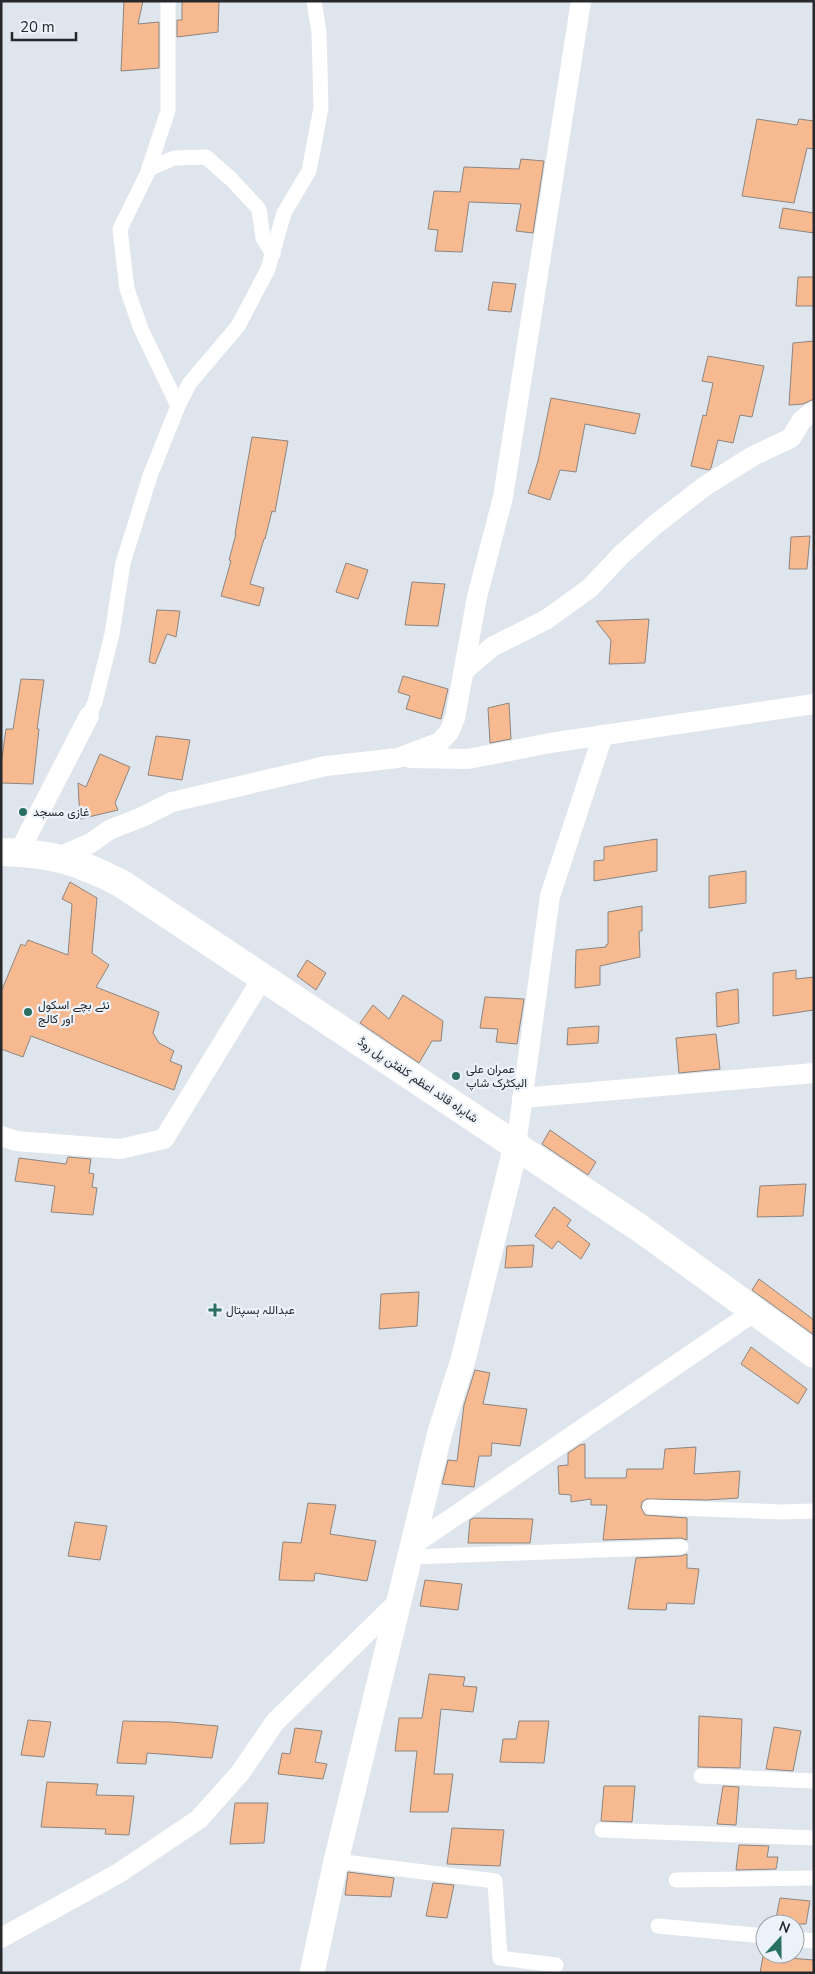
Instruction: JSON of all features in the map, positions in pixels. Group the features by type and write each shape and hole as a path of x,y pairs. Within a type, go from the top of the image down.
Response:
{"highway":[{"name":"شاہراہ قائد اعظم کلفٹن پل روڈ","path":"10,852 59,857 90,868 122,884 641,1229 814,1354"}],"street":[{"path":"168,1 168,111 149,169 120,229 127,288 141,329 178,406"},
{"path":"10,852 89,716 95,702 112,634 123,563 150,476 178,406 189,384 238,326 268,269 284,213 309,171 321,108 319,32 314,1"},
{"path":"398,758 440,742 449,732 455,718 477,597 503,497 581,1"},
{"path":"149,169 174,158 206,157 231,179 259,209 263,238 272,254"},
{"path":"465,670 492,647 547,619 590,588 621,555 656,524 705,486 753,456 791,438 802,420 814,411"},
{"path":"59,857 91,843 109,830 142,818 172,802 326,766 398,758 468,760 550,743 814,704"},
{"path":"312,1973 336,1861 440,1432 463,1360 516,1146 550,896 603,735"},
{"path":"1,1136 16,1141 120,1149 164,1140 263,976"},
{"path":"522,1098 814,1073"},
{"path":"412,1550 755,1311"},
{"path":"650,1507 781,1512 814,1511"},
{"path":"412,1550 681,1547"},
{"path":"1,1938 119,1873 199,1819 240,1773 274,1722 400,1600"},
{"path":"701,1776 814,1781"},
{"path":"602,1830 814,1838"},
{"path":"336,1861 495,1880 500,1958 556,1965"},
{"path":"676,1880 814,1878"},
{"path":"658,1926 755,1935"}],"building":[{"path":"124,1 143,1 138,24 159,22 159,68 121,71"},
{"path":"182,1 219,1 218,32 177,37 177,20 182,20"},
{"path":"757,119 797,125 799,119 814,121 814,149 807,148 794,203 742,196"},
{"path":"521,159 544,161 533,233 516,231 521,204 469,202 462,252 435,251 438,230 428,229 434,191 460,192 464,167 519,169"},
{"path":"783,208 814,213 814,233 779,228"},
{"path":"798,277 814,277 814,306 796,306"},
{"path":"493,282 516,284 511,312 488,310"},
{"path":"814,341 814,399 803,404 789,405 793,343"},
{"path":"708,356 764,366 752,417 740,415 733,443 718,440 709,470 691,466 703,415 706,416 713,383 702,381"},
{"path":"551,398 640,414 635,434 585,424 576,472 560,470 550,500 528,493 538,461"},
{"path":"252,437 288,441 275,512 272,511 250,584 264,588 259,606 221,596 231,561 229,560 236,534"},
{"path":"810,536 807,569 789,569 791,537"},
{"path":"346,563 368,570 358,599 336,592"},
{"path":"412,582 445,584 438,626 405,625"},
{"path":"157,610 180,611 176,637 167,634 155,664 149,662"},
{"path":"649,619 645,663 609,664 611,640 596,621"},
{"path":"403,676 448,689 441,719 406,709 410,696 398,692"},
{"path":"21,679 44,680 37,729 39,729 33,784 1,783 1,765 6,729 13,729"},
{"path":"509,703 511,739 490,743 488,708"},
{"path":"156,736 190,740 182,780 148,775"},
{"path":"100,754 130,767 115,803 118,810 80,819 78,783 86,787"},
{"path":"657,839 657,871 594,881 594,861 604,860 604,847"},
{"path":"746,871 746,903 709,908 709,876"},
{"path":"70,882 97,898 92,953 109,965 96,987 159,1012 153,1033 159,1043 174,1051 170,1061 182,1066 174,1090 31,1036 23,1057 1,1049 1,992 21,944 25,946 28,940 68,955 72,904 62,899"},
{"path":"642,906 642,931 639,931 640,957 600,966 600,985 575,988 576,950 606,947 608,944 608,912"},
{"path":"307,960 326,973 316,990 297,976"},
{"path":"796,970 796,979 814,977 814,1010 773,1016 773,973"},
{"path":"738,989 739,1023 717,1027 716,993"},
{"path":"403,995 443,1021 441,1041 432,1041 419,1063 360,1023 373,1005 389,1019"},
{"path":"485,997 524,999 517,1044 496,1042 498,1029 480,1028"},
{"path":"599,1026 598,1043 567,1045 568,1028"},
{"path":"716,1034 720,1069 679,1073 676,1038"},
{"path":"550,1130 596,1162 588,1175 542,1144"},
{"path":"68,1157 91,1159 89,1173 94,1174 92,1187 97,1188 93,1215 51,1212 55,1186 15,1181 19,1158 66,1164"},
{"path":"806,1184 803,1216 757,1217 760,1186"},
{"path":"554,1207 571,1220 567,1226 590,1244 581,1259 558,1241 552,1249 535,1236"},
{"path":"534,1245 532,1267 505,1268 507,1246"},
{"path":"759,1279 814,1320 814,1335 752,1290"},
{"path":"419,1292 417,1326 379,1329 381,1294"},
{"path":"751,1347 807,1389 798,1404 741,1364"},
{"path":"475,1370 490,1373 483,1404 527,1409 520,1446 492,1443 491,1456 479,1456 474,1487 442,1484 448,1460 457,1461 464,1405"},
{"path":"585,1444 585,1478 626,1478 627,1469 663,1469 665,1449 696,1447 694,1474 740,1471 738,1498 707,1500 646,1499 642,1502 641,1507 645,1515 687,1518 687,1540 681,1538 603,1540 607,1505 591,1505 591,1499 571,1502 571,1495 559,1494 558,1466 568,1465 568,1453"},
{"path":"308,1503 336,1505 330,1534 376,1541 367,1581 315,1573 314,1581 279,1580 283,1542 301,1543"},
{"path":"474,1518 533,1519 530,1543 468,1543 470,1520"},
{"path":"75,1522 107,1526 100,1560 68,1556"},
{"path":"687,1554 687,1568 699,1569 694,1604 667,1603 666,1610 628,1609 636,1558 681,1556"},
{"path":"425,1580 462,1584 458,1610 420,1606"},
{"path":"429,1674 465,1677 463,1686 477,1687 473,1712 441,1709 434,1774 453,1774 448,1812 410,1812 417,1751 395,1751 399,1718 422,1718"},
{"path":"699,1716 742,1719 740,1768 698,1767"},
{"path":"28,1720 51,1722 44,1757 21,1755"},
{"path":"123,1721 171,1722 218,1726 212,1758 147,1753 146,1764 117,1763"},
{"path":"519,1721 549,1721 544,1763 500,1762 503,1739 516,1739"},
{"path":"774,1727 801,1731 793,1771 766,1769"},
{"path":"295,1728 322,1731 315,1762 327,1764 323,1779 278,1774 282,1753 290,1754"},
{"path":"47,1782 98,1784 96,1795 134,1796 129,1835 105,1834 106,1829 41,1827"},
{"path":"604,1786 635,1786 632,1822 601,1821"},
{"path":"723,1786 739,1787 736,1825 717,1824"},
{"path":"235,1803 268,1803 264,1843 230,1844"},
{"path":"452,1828 504,1830 500,1866 447,1864"},
{"path":"739,1845 769,1846 767,1857 778,1857 776,1869 736,1870"},
{"path":"348,1872 394,1878 391,1897 345,1895"},
{"path":"433,1883 454,1885 447,1918 426,1916"},
{"path":"780,1898 810,1901 806,1924 805,1914 777,1914"},
{"path":"805,1959 814,1960 814,1973 760,1973 762,1964 805,1964"}],"place":[{"name":"غازی مسجد","path":"23,812"},
{"name":"نئے بچے اسکول اور کالج","path":"28,1012"},
{"name":"عمران علی الیکٹرک شاپ","path":"456,1076"},
{"name":"عبداللہ ہسپتال","path":"215,1310"}]}
